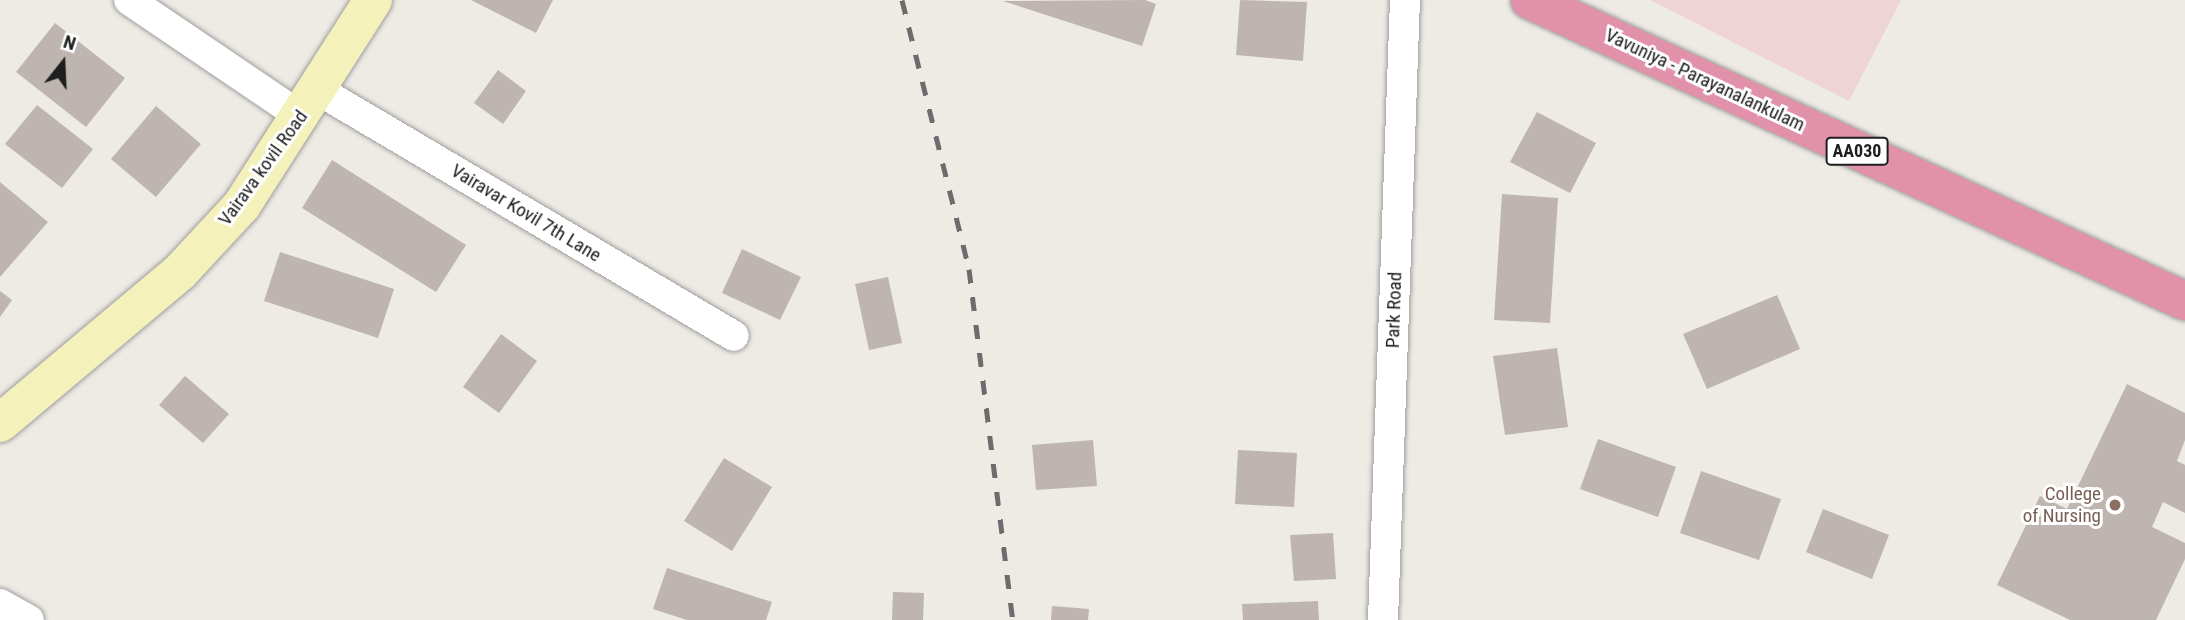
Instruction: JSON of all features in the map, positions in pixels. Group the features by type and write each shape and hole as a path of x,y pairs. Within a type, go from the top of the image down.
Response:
{"highway":[{"name":"Vavuniya - Parayanalankulam","path":"1530,0 2185,301"}],"street":[{"name":"Vairavar Kovil 7th Lane","path":"129,0 310,104 733,336"},
{"name":"Vairava kovil Road","path":"0,423 180,272 242,205 310,104 373,0"},
{"name":"Park Road","path":"1383,620 1405,0"},
{"path":"0,604 29,620"}],"shaded area":[{"path":"1650,0 1901,0 1849,101"}],"building":[{"path":"471,0 553,0 536,33"},
{"path":"1145,0 1156,4 1142,46 1003,1"},
{"path":"1240,0 1307,2 1303,61 1236,55"},
{"path":"55,23 125,78 86,127 16,72"},
{"path":"498,70 526,91 503,124 474,103"},
{"path":"37,105 93,149 62,188 5,144"},
{"path":"156,106 201,144 156,197 111,159"},
{"path":"1537,112 1596,143 1570,193 1510,162"},
{"path":"332,160 466,245 436,292 302,208"},
{"path":"0,182 48,222 0,277"},
{"path":"1502,194 1558,198 1550,323 1494,320"},
{"path":"742,249 801,277 780,320 722,293"},
{"path":"280,252 394,289 378,338 264,301"},
{"path":"888,277 902,343 869,350 855,284"},
{"path":"0,291 12,300 0,317"},
{"path":"1777,295 1800,349 1707,389 1683,334"},
{"path":"501,334 537,361 499,413 463,387"},
{"path":"1557,348 1568,427 1505,435 1493,356"},
{"path":"185,376 229,414 203,443 159,405"},
{"name":"College of Nursing","path":"2127,384 2185,413 2185,440 2177,461 2185,465 2185,513 2163,502 2152,527 2185,543 2185,559 2156,620 2070,620 1997,585 2040,496 2067,509"},
{"path":"1598,439 1676,467 1658,517 1580,489"},
{"path":"1093,440 1097,486 1036,490 1032,445"},
{"path":"1238,450 1297,453 1294,507 1235,504"},
{"path":"724,458 772,487 732,551 684,521"},
{"path":"1701,471 1781,499 1759,560 1680,533"},
{"path":"1823,509 1889,535 1872,579 1806,552"},
{"path":"1333,533 1336,579 1294,581 1290,535"},
{"path":"667,568 772,602 766,620 687,620 653,609"},
{"path":"893,592 924,593 923,620 892,620"},
{"path":"1318,601 1319,620 1243,620 1242,604"},
{"path":"1052,606 1089,609 1088,620 1051,620"}],"railway":[{"path":"902,0 969,269 1013,620"}],"place":[{"name":"College of Nursing","path":"2115,505"}]}
